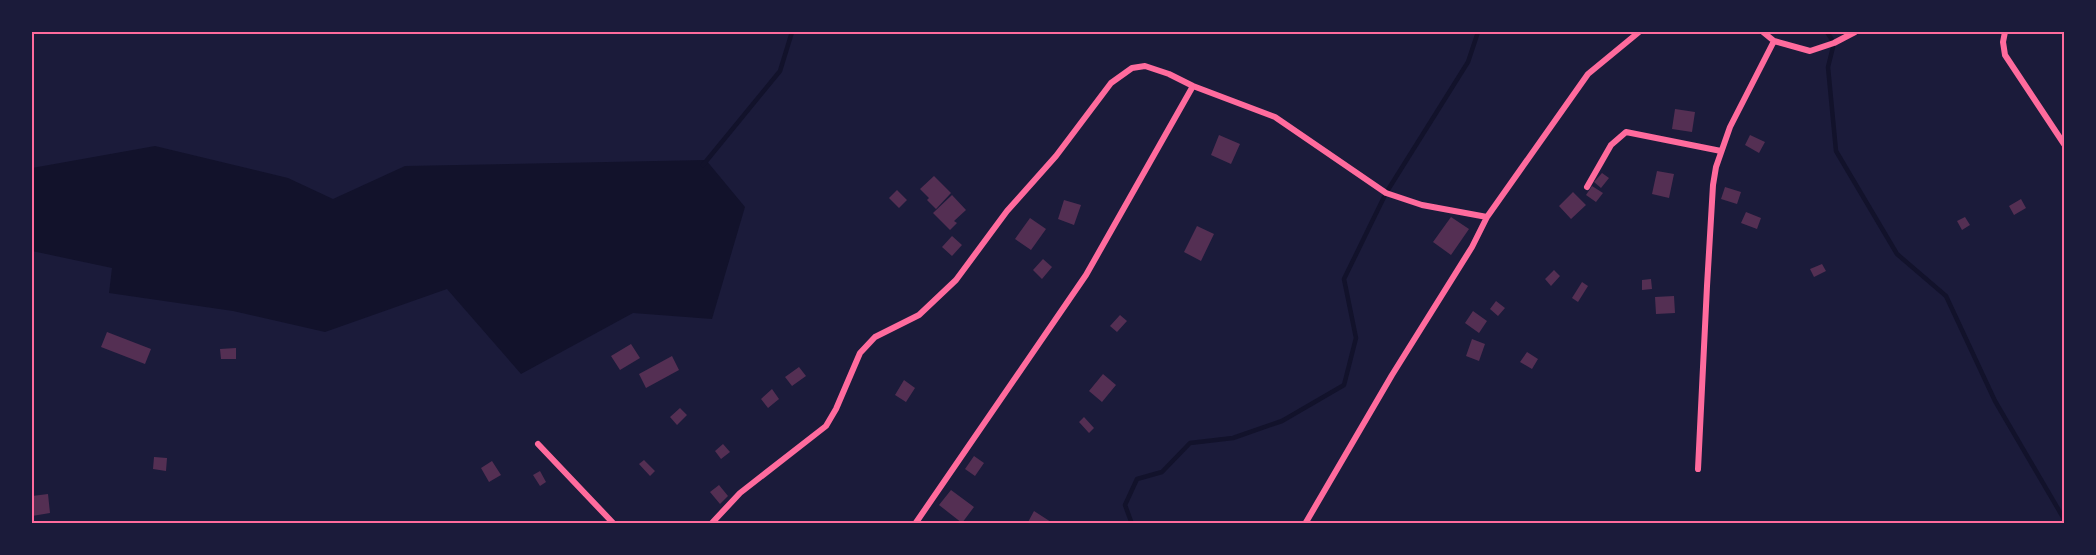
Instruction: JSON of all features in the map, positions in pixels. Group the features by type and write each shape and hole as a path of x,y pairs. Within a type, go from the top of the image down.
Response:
{"street":[{"path":"1305,524 1392,375 1472,247 1487,217 1588,74 1639,32"},
{"path":"1763,32 1774,41 1810,51 1834,43 1855,32"},
{"path":"2005,32 2003,42 2005,55 2064,144"},
{"path":"1698,468 1713,184 1730,127 1774,41"},
{"path":"711,524 740,493 826,426 836,409 860,353 875,337 919,315 956,280 1007,211 1056,156 1112,82 1132,68 1145,66 1169,74 1193,86 1275,117 1386,193 1422,205 1487,217"},
{"path":"915,524 1086,275 1193,86"},
{"path":"1587,187 1611,145 1626,132 1721,152"},
{"path":"538,444 614,524"}],"shaded area":[{"path":"155,146 288,178 333,199 405,166 706,160 745,207 712,319 633,313 521,374 447,289 325,332 233,311 109,293 112,268 32,251 32,168"}],"building":[{"path":"1675,109 1695,112 1692,132 1672,129"},
{"path":"1219,135 1240,144 1231,164 1211,155"},
{"path":"1750,135 1765,142 1759,153 1745,145"},
{"path":"1657,171 1674,174 1669,198 1652,194"},
{"path":"1602,173 1609,178 1601,188 1594,182"},
{"path":"934,176 951,193 936,209 920,189"},
{"path":"1592,186 1603,193 1596,202 1586,195"},
{"path":"1725,187 1741,192 1737,204 1721,199"},
{"path":"897,190 907,200 899,208 889,198"},
{"path":"1573,192 1586,205 1571,219 1559,206"},
{"path":"952,195 966,210 954,221 957,223 950,230 933,213"},
{"path":"2021,199 2026,208 2014,215 2009,206"},
{"path":"1064,200 1081,205 1074,225 1058,219"},
{"path":"1746,212 1761,218 1757,229 1741,223"},
{"path":"1451,217 1469,229 1451,255 1433,242"},
{"path":"1965,217 1970,225 1962,230 1957,221"},
{"path":"1030,218 1046,229 1031,250 1015,239"},
{"path":"1197,226 1214,234 1201,261 1184,252"},
{"path":"952,236 962,245 952,256 942,247"},
{"path":"1043,259 1052,267 1042,279 1033,270"},
{"path":"1822,264 1826,271 1814,277 1810,269"},
{"path":"1554,270 1560,276 1551,286 1545,279"},
{"path":"1651,279 1652,289 1642,290 1642,280"},
{"path":"1582,282 1588,286 1578,302 1572,298"},
{"path":"1674,296 1675,313 1656,314 1655,297"},
{"path":"1496,301 1505,308 1498,316 1490,309"},
{"path":"1473,311 1487,321 1479,333 1465,323"},
{"path":"1120,315 1127,321 1117,332 1110,326"},
{"path":"107,332 151,349 145,364 101,347"},
{"path":"1472,339 1485,344 1479,361 1466,356"},
{"path":"631,344 640,358 620,370 611,356"},
{"path":"236,348 236,359 221,359 220,349"},
{"path":"1527,352 1538,359 1532,369 1520,362"},
{"path":"672,356 679,370 646,388 639,374"},
{"path":"799,367 806,376 792,386 785,377"},
{"path":"1103,374 1116,385 1102,402 1089,391"},
{"path":"904,380 915,388 906,402 895,395"},
{"path":"772,389 779,399 768,408 761,399"},
{"path":"680,408 687,415 677,425 670,417"},
{"path":"1084,417 1094,428 1089,433 1079,422"},
{"path":"723,444 730,452 721,459 715,451"},
{"path":"974,456 984,463 975,476 965,469"},
{"path":"154,457 167,458 166,471 153,469"},
{"path":"644,460 655,471 650,476 639,464"},
{"path":"492,461 501,475 489,482 481,468"},
{"path":"540,471 546,482 540,486 533,475"},
{"path":"719,485 728,496 720,504 710,492"},
{"path":"951,490 974,507 962,523 939,505"},
{"path":"48,494 50,513 32,516 32,496"},
{"path":"1034,511 1051,522 1049,524 1027,524"}],"waterway":[{"path":"703,165 780,71 792,32"},
{"path":"1132,524 1125,505 1137,479 1162,472 1190,443 1233,438 1282,421 1344,385 1356,338 1344,279 1386,193 1468,62 1478,32"},
{"path":"1827,32 1834,43 1828,67 1836,151 1897,254 1946,296 1995,401 2064,519"}]}
